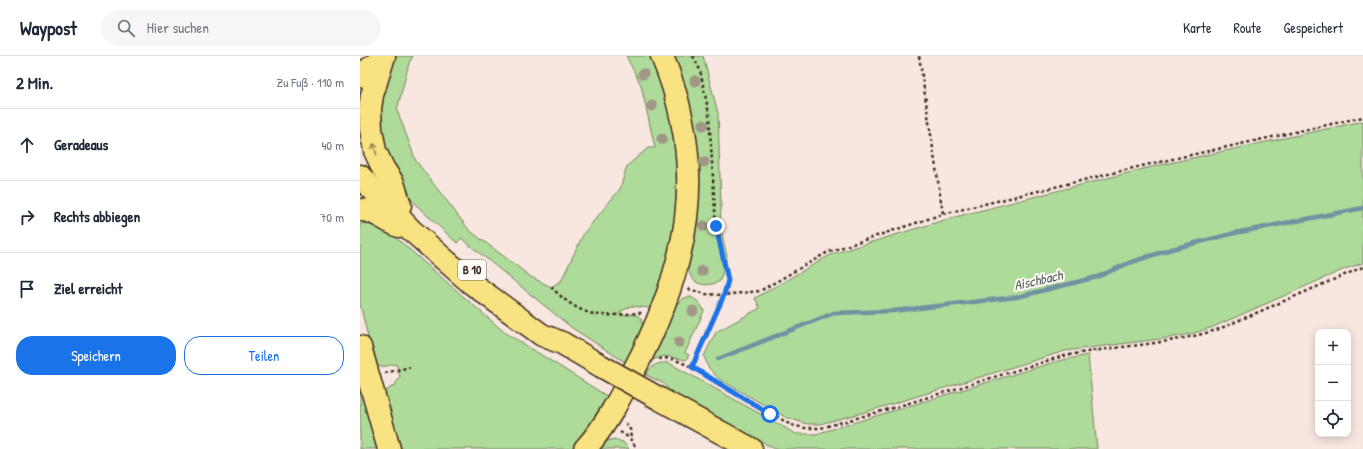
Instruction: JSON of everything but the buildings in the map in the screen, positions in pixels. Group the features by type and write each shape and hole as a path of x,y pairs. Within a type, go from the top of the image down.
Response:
{"main road":[{"path":"585,449 605,421 641,357 673,285 685,238 689,190 683,126 674,90 662,56"},
{"path":"360,76 383,57"},
{"path":"383,57 372,95 370,129 375,151 383,168 393,183 400,205"},
{"name":"B 10","path":"360,160 400,205 448,250 512,302 549,329 562,343"},
{"name":"B 10","path":"360,176 411,230 470,283 508,312 542,335 562,343 658,398 752,449"},
{"path":"360,210 378,214 392,224 411,230"},
{"path":"360,347 389,449"}],"path":[{"path":"693,56 700,70 709,114 715,218 728,280 724,295 692,367 791,425 805,428 821,428 896,407 1060,357 1088,351 1196,337 1219,329 1363,267"},
{"path":"919,56 943,214"},
{"path":"673,285 706,294 724,295 760,291 828,252 943,214 1150,164 1363,117"},
{"path":"551,288 569,304 584,311 601,315 623,313"},
{"path":"368,378 410,367"},
{"path":"605,421 630,439 635,445 635,449"}],"green space":[{"path":"397,56 413,56 409,63 397,110 416,161 469,230 531,277 551,287 561,281 584,233 620,189 627,166 648,148 655,148 641,85 626,56 650,56 668,104 678,154 678,215 658,297 649,308 631,306 620,312 621,316 633,315 640,317 642,323 642,331 639,340 628,364 572,328 461,238 457,243 415,204 400,185 380,145 380,91"},
{"path":"670,56 703,56 718,113 721,208 720,226 727,256 720,281 709,285 704,285 695,281 689,272 688,266 696,221"},
{"path":"1363,121 1363,263 1345,269 1213,327 1191,334 1168,338 1065,351 869,411 820,424 807,424 785,417 719,379 708,367 704,356 716,332 760,308 755,298 832,254 951,218 1151,167"},
{"path":"366,222 373,223 387,230 503,331 610,398 594,423 573,449 402,449 395,435 382,393 395,385 400,376 396,364 382,367 375,365 360,304 360,225"},
{"path":"691,297 700,303 704,311 685,353 689,355 686,360 664,356 647,362 675,306 683,298"},
{"path":"1088,355 1097,449 775,449 670,391 663,383 646,375 655,365 669,363 796,434 816,434 1058,361"},
{"path":"360,383 381,449 360,449"},
{"path":"614,439 623,442 629,449 598,449 605,442"}],"waterway":[{"name":"Aischbach","path":"718,359 834,313 893,311 1017,297 1097,277 1129,263 1168,250 1235,233 1363,208"}],"route":[{"path":"716,226 724,256 728,280 724,295 692,367 770,414"}]}
